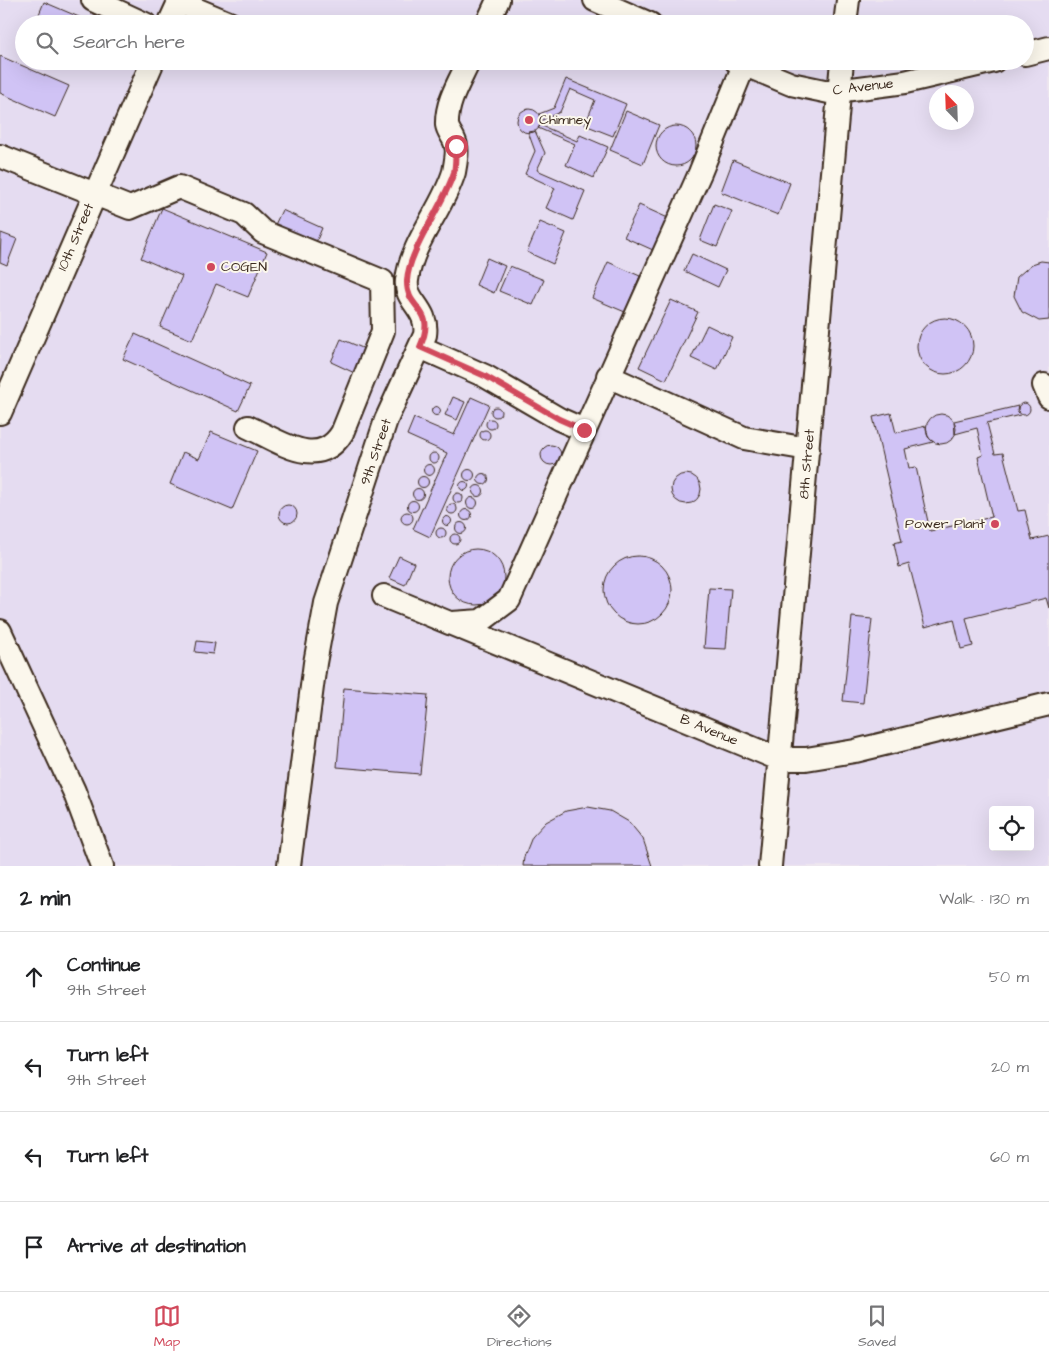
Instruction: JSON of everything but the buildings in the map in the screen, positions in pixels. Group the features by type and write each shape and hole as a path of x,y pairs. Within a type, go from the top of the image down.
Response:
{"lane":[{"path":"92,0 125,15"},
{"path":"491,15 498,0"},
{"path":"595,0 629,15"},
{"path":"846,15 848,0"},
{"path":"173,15 179,1 211,15"},
{"path":"1034,52 1049,48"},
{"name":"10th Street","path":"0,413 149,70"},
{"name":"9th Street","path":"289,866 317,650 326,603 386,420 420,347 427,324 421,310 411,299 406,282 411,264 454,172 456,146 447,127 448,108 465,70"},
{"path":"450,623 464,624 481,621 509,600 700,173 737,70"},
{"name":"C Avenue","path":"758,70 806,89 839,91 905,82 956,70"},
{"name":"8th Street","path":"770,866 778,759 808,449 841,70"},
{"path":"0,156 37,173 95,193 130,208 179,187 244,214 263,232 382,281 383,331 342,432 335,444 325,450 312,453 248,427"},
{"path":"420,347 485,376 559,419 584,430"},
{"path":"608,376 744,438 808,449"},
{"name":"B Avenue","path":"384,596 778,759 806,759 856,751 1049,704"},
{"path":"0,631 74,791 102,866"}],"shaded area":[{"path":"0,0 1049,0 1049,866 0,866"}],"place":[{"name":"Chimney","path":"529,120"},
{"name":"COGEN","path":"211,267"},
{"name":"Power Plant","path":"995,524"}],"route":[{"path":"456,146 454,172 411,264 406,282 411,299 421,310 427,324 420,347 485,376 559,419 584,430"}]}
